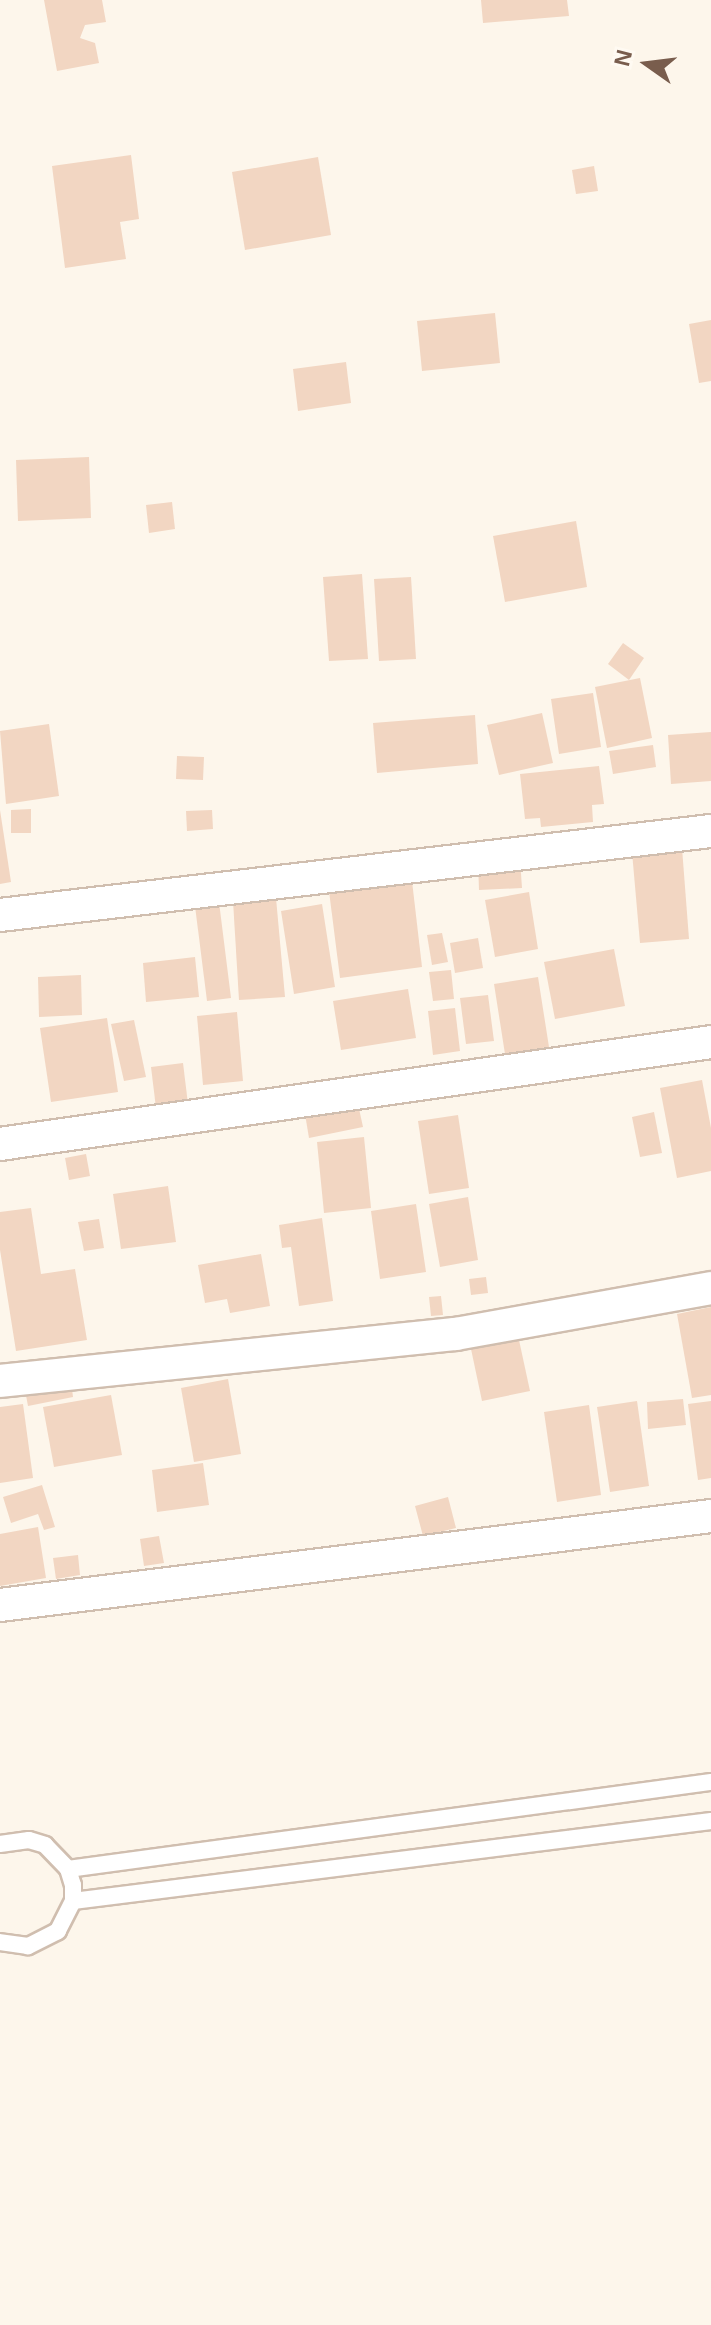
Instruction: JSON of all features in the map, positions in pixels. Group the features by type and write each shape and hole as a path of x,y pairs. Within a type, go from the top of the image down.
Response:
{"street":[{"path":"0,915 711,831"},
{"path":"0,1144 711,1042"},
{"path":"0,1381 456,1334 711,1288"},
{"path":"0,1605 711,1516"}],"lane":[{"path":"68,1869 711,1782"},
{"path":"73,1901 711,1821"},
{"path":"0,1844 29,1840 45,1845 68,1869 73,1901 58,1931 44,1941 28,1946 0,1942"}],"building":[{"path":"44,0 102,0 106,22 85,25 80,38 95,43 99,63 57,71"},
{"path":"481,0 567,0 569,16 483,23"},
{"path":"131,155 139,219 120,222 126,259 65,268 52,166"},
{"path":"318,157 331,235 245,250 232,172"},
{"path":"594,166 598,191 576,194 572,170"},
{"path":"495,313 500,363 422,371 417,321"},
{"path":"711,320 711,381 699,383 689,324"},
{"path":"346,362 351,403 298,411 293,369"},
{"path":"89,457 91,518 18,521 16,460"},
{"path":"172,502 175,529 149,533 146,505"},
{"path":"576,521 587,587 505,602 493,536"},
{"path":"362,574 368,659 329,661 323,577"},
{"path":"411,577 416,659 379,661 374,579"},
{"path":"623,643 644,658 629,680 608,664"},
{"path":"640,678 652,738 607,748 595,687"},
{"path":"593,693 601,747 559,754 551,699"},
{"path":"542,713 553,763 499,775 487,725"},
{"path":"475,715 478,764 377,773 373,723"},
{"path":"49,724 59,796 6,804 0,731"},
{"path":"711,732 711,781 671,784 668,735"},
{"path":"653,745 656,767 613,774 609,751"},
{"path":"177,756 204,757 203,780 176,779"},
{"path":"599,766 604,804 592,805 593,822 541,827 540,818 525,819 520,774"},
{"path":"31,809 31,833 11,833 11,810"},
{"path":"0,810 11,882 0,884"},
{"path":"212,810 213,829 187,831 186,811"},
{"path":"682,848 689,939 640,943 632,852"},
{"path":"520,859 522,888 479,890 478,861"},
{"path":"412,881 422,967 340,978 329,891"},
{"path":"529,892 538,949 495,957 485,900"},
{"path":"276,898 285,997 239,1000 233,901"},
{"path":"219,902 231,998 207,1001 195,906"},
{"path":"322,904 335,987 294,994 281,911"},
{"path":"442,933 448,962 432,965 427,935"},
{"path":"478,938 483,968 455,973 450,943"},
{"path":"614,949 625,1006 555,1019 544,962"},
{"path":"195,957 199,997 146,1002 143,963"},
{"path":"451,970 454,999 433,1001 429,972"},
{"path":"81,975 82,1015 39,1017 38,977"},
{"path":"538,977 549,1047 505,1054 494,984"},
{"path":"408,989 416,1038 341,1050 333,1001"},
{"path":"488,995 494,1041 466,1044 460,998"},
{"path":"455,1008 460,1051 433,1055 428,1011"},
{"path":"237,1012 243,1081 203,1085 197,1016"},
{"path":"107,1018 118,1092 51,1102 40,1028"},
{"path":"134,1020 146,1077 124,1081 111,1024"},
{"path":"183,1063 188,1104 156,1108 151,1067"},
{"path":"702,1080 711,1128 711,1171 677,1178 660,1088"},
{"path":"358,1104 363,1127 309,1138 305,1114"},
{"path":"654,1112 662,1153 640,1157 632,1117"},
{"path":"458,1115 469,1188 429,1194 418,1121"},
{"path":"364,1137 371,1208 324,1213 317,1142"},
{"path":"86,1154 90,1176 69,1180 65,1158"},
{"path":"168,1186 176,1242 121,1249 113,1194"},
{"path":"468,1197 478,1260 440,1267 429,1204"},
{"path":"416,1204 426,1272 380,1279 371,1211"},
{"path":"31,1208 41,1274 75,1269 87,1340 16,1351 0,1250 0,1212"},
{"path":"322,1218 333,1301 299,1306 291,1247 282,1248 279,1225"},
{"path":"99,1219 104,1248 84,1251 78,1222"},
{"path":"261,1254 270,1306 230,1313 227,1299 205,1303 198,1265"},
{"path":"486,1277 488,1293 471,1295 469,1279"},
{"path":"441,1296 443,1315 431,1316 429,1297"},
{"path":"711,1307 711,1395 692,1398 677,1314"},
{"path":"519,1340 530,1391 482,1401 471,1349"},
{"path":"228,1379 241,1454 194,1462 181,1388"},
{"path":"71,1381 73,1397 28,1406 25,1390"},
{"path":"111,1395 122,1455 54,1467 43,1407"},
{"path":"683,1399 686,1425 648,1429 647,1402"},
{"path":"637,1401 649,1486 610,1492 597,1407"},
{"path":"711,1401 711,1478 698,1480 688,1404"},
{"path":"23,1404 33,1478 0,1483 0,1407"},
{"path":"589,1405 601,1495 557,1502 544,1412"},
{"path":"203,1463 209,1505 157,1512 152,1470"},
{"path":"42,1485 55,1527 44,1530 38,1514 11,1523 3,1497"},
{"path":"448,1497 456,1528 423,1536 415,1506"},
{"path":"38,1527 46,1578 0,1586 0,1534"},
{"path":"159,1536 164,1563 144,1566 140,1539"},
{"path":"78,1555 80,1575 56,1579 53,1558"}]}
